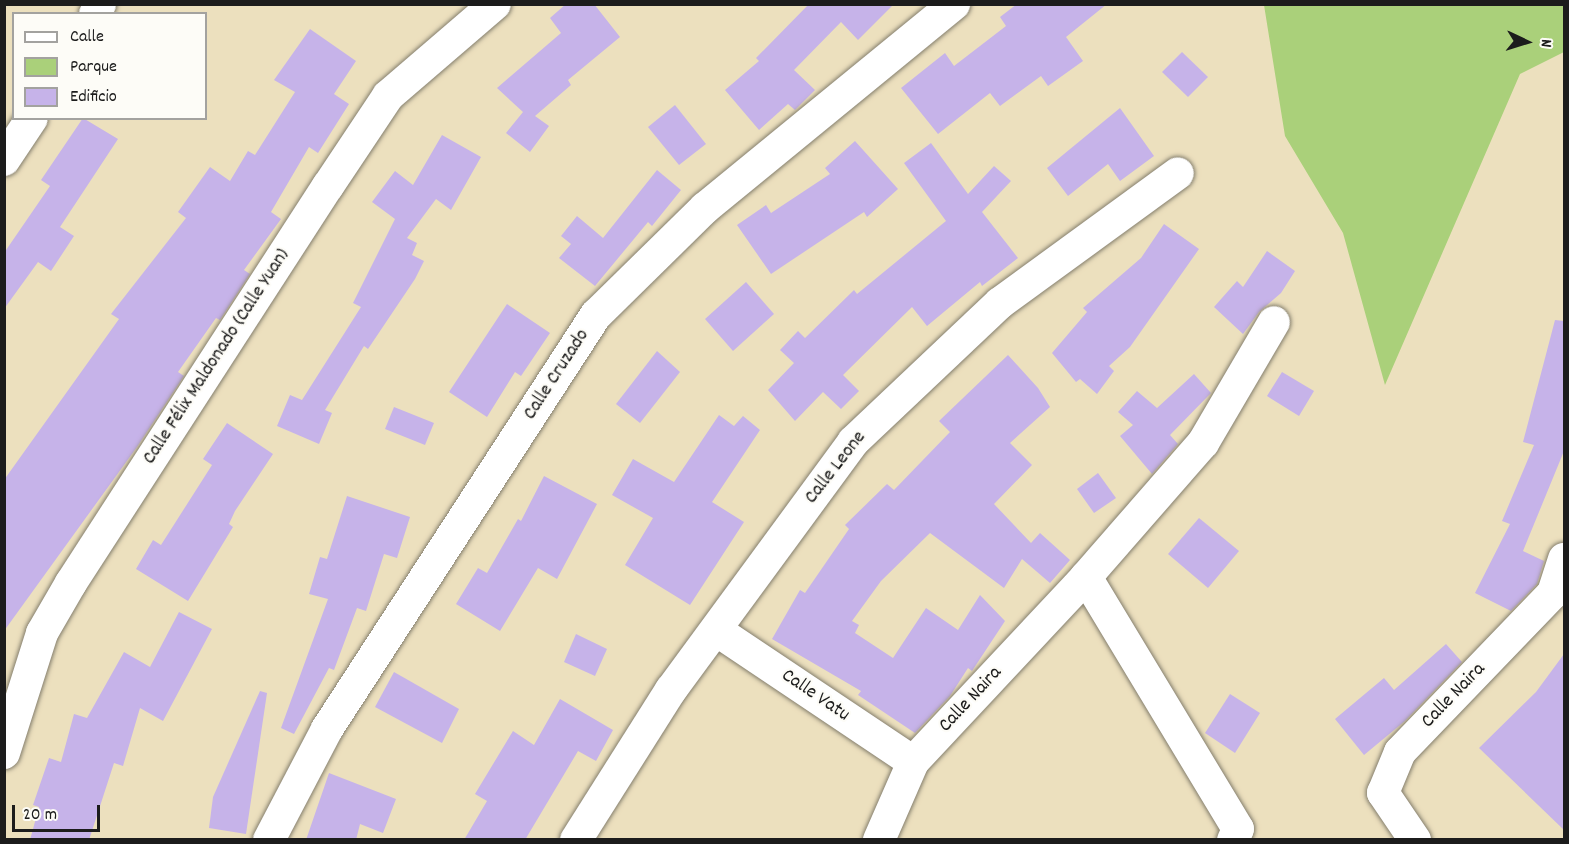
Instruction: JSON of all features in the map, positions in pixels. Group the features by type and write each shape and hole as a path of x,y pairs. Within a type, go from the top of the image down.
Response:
{"street":[{"name":"Calle Félix Maldonado (Calle Yuan)","path":"4,753 42,633 71,583 328,186 388,96 495,4"},
{"name":"Calle Cruzado","path":"269,840 327,729 596,315 705,208 954,4"},
{"path":"4,160 31,120"},
{"name":"Calle Leone","path":"576,840 671,690 853,442 1000,303 1178,173"},
{"name":"Calle Naira","path":"879,840 913,762 1086,577 1203,443 1274,322"},
{"name":"Calle Naira","path":"1415,840 1383,793 1400,752 1553,593 1564,559"},
{"path":"1086,577 1238,830 1233,840"},
{"name":"Calle Vatu","path":"716,630 913,762"}],"green space":[{"path":"1264,5 1564,5 1564,52 1520,74 1385,385 1343,233 1285,136"}],"building":[{"path":"566,4 594,4 620,37 568,80 571,85 535,116 549,126 530,152 506,133 523,112 497,88 561,33 550,18"},
{"path":"809,4 894,4 858,40 841,22 794,70 815,90 795,110 788,104 759,130 725,90 759,61 756,58"},
{"path":"1017,4 1107,4 1066,37 1083,61 1048,86 1041,76 1000,106 990,93 938,134 901,88 945,53 954,66 1006,26 1000,17"},
{"path":"310,29 356,61 334,94 349,104 318,153 309,147 271,212 281,219 244,270 250,274 220,320 216,318 178,372 184,376 137,447 4,631 4,480 119,319 111,314 186,218 178,212 210,167 230,181 248,151 255,155 295,92 274,80"},
{"path":"1182,52 1208,77 1188,97 1162,72"},
{"path":"675,105 706,144 679,165 648,127"},
{"path":"1120,108 1154,156 1120,181 1108,164 1068,196 1047,168"},
{"path":"82,120 86,120 118,139 60,227 74,236 51,271 38,262 4,309 4,253 50,186 41,180"},
{"path":"442,135 481,157 451,210 436,199 407,238 417,243 412,255 424,261 415,279 368,349 364,346 325,410 332,413 319,444 277,426 290,395 302,400 361,307 353,303 395,219 372,202 395,171 413,185"},
{"path":"855,141 898,189 867,217 864,212 771,274 737,225 766,205 771,213 830,174 825,168"},
{"path":"931,143 968,194 994,166 1011,181 982,212 1018,258 982,286 980,282 927,326 912,307 843,375 859,391 841,409 823,392 795,421 768,390 794,363 780,350 798,331 805,338 854,290 857,294 946,221 904,163"},
{"path":"657,170 681,190 652,226 648,222 595,286 559,258 571,244 561,236 577,216 603,238"},
{"path":"1164,224 1199,249 1130,347 1109,366 1114,371 1097,394 1080,379 1076,382 1052,353 1087,312 1083,308 1141,258"},
{"path":"1267,251 1295,271 1281,293 1259,312 1243,334 1214,307 1237,281 1243,287"},
{"path":"746,282 774,314 733,351 705,319"},
{"path":"507,304 550,333 521,376 515,372 487,417 449,392"},
{"path":"1555,320 1564,321 1564,451 1523,551 1544,561 1537,584 1511,611 1475,593 1510,524 1502,521 1534,445 1523,442"},
{"path":"657,351 680,372 640,423 616,404"},
{"path":"1008,355 1038,388 1050,407 1010,443 1032,465 994,504 1031,543 1040,533 1070,560 1050,583 1022,559 1004,588 930,533 881,581 852,621 859,625 855,633 893,658 926,608 958,630 980,595 1005,621 972,671 968,668 950,696 915,733 858,695 861,691 772,639 800,590 805,593 849,529 845,525 887,484 894,490 950,432 939,421"},
{"path":"1282,372 1314,391 1299,416 1267,396"},
{"path":"1194,374 1211,393 1170,435 1178,444 1152,474 1120,436 1133,425 1118,412 1137,391 1157,408"},
{"path":"394,407 434,423 425,445 385,429"},
{"path":"719,415 734,426 743,416 760,430 712,502 744,522 690,605 625,565 653,518 612,495 633,459 674,482"},
{"path":"227,423 273,454 235,511 229,524 233,527 188,601 136,569 153,540 161,545 212,465 203,459"},
{"path":"1098,473 1116,498 1094,513 1077,489"},
{"path":"544,476 597,504 557,579 538,568 500,631 456,604 478,568 487,573 518,519 521,521"},
{"path":"347,496 410,517 397,558 384,554 366,611 357,608 334,670 329,668 294,734 281,728 328,599 309,594 320,557 327,559"},
{"path":"1199,518 1239,551 1208,588 1168,554"},
{"path":"179,612 212,629 163,721 140,708 123,766 114,763 89,840 30,840 39,807 33,805 49,758 61,762 74,714 87,718 124,652 150,667"},
{"path":"576,634 607,649 595,676 564,662"},
{"path":"1446,644 1462,662 1405,721 1364,755 1335,719 1384,678 1394,690"},
{"path":"1564,654 1564,830 1479,748 1536,692"},
{"path":"394,672 459,709 442,743 375,707"},
{"path":"260,691 267,693 246,834 209,828 213,797"},
{"path":"1230,694 1260,713 1235,753 1205,733"},
{"path":"560,699 613,730 596,761 578,751 525,840 464,840 487,801 475,794 513,731 534,745"},
{"path":"329,773 396,799 383,833 360,824 356,840 306,840"}]}
